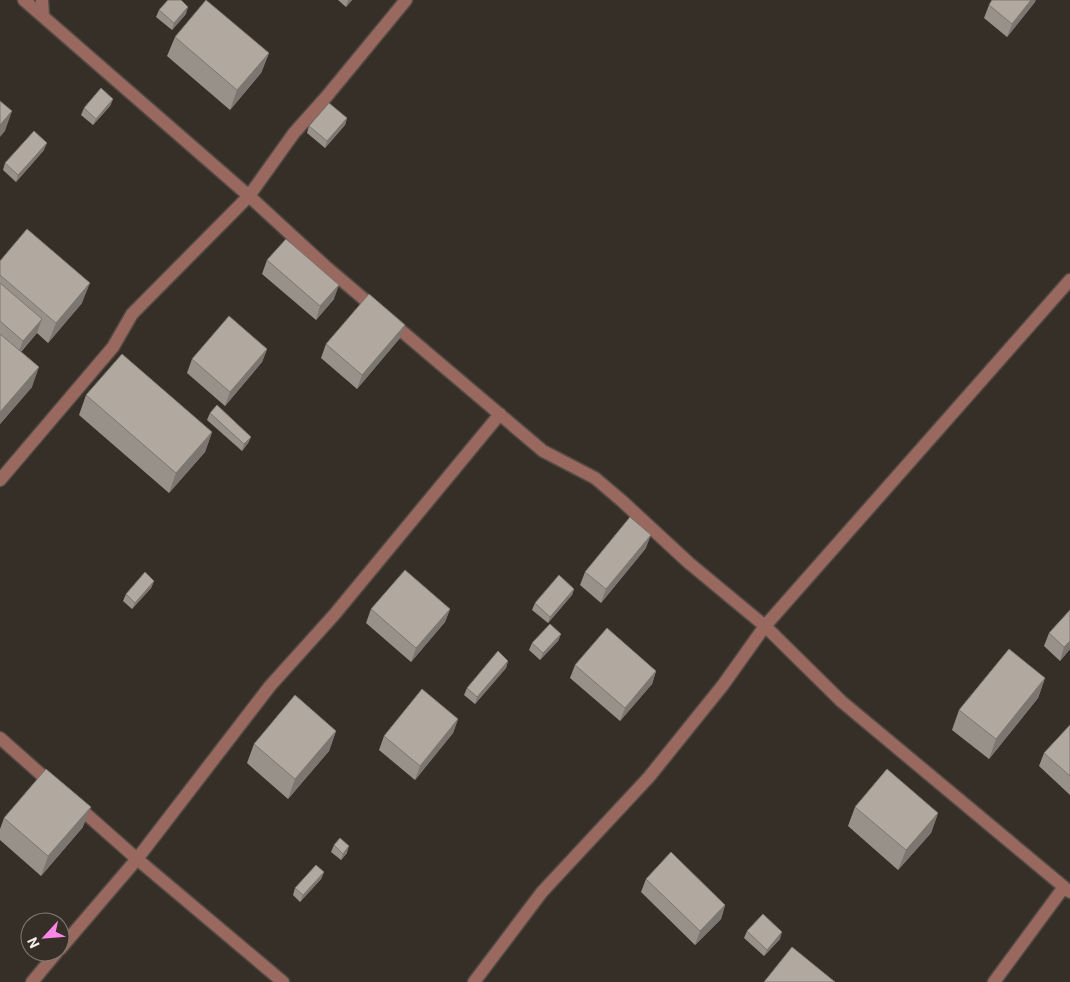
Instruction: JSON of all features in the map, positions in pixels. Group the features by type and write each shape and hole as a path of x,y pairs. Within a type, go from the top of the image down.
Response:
{"street":[{"path":"24,0 249,196 325,266 543,451 595,478 658,532 690,563 766,626 841,701 1067,889 994,982"},
{"path":"42,0 42,16"},
{"path":"0,480 113,347 132,314 249,196 294,133 406,0"},
{"path":"474,982 542,892 649,777 723,685 766,626 1070,280"},
{"path":"70,937 137,859 270,686 334,616 500,414"},
{"path":"0,738 137,859 283,982"},
{"path":"32,982 49,962"}],"building":[{"path":"168,0 181,0 188,7 174,23 159,10"},
{"path":"206,0 269,53 237,90 175,37"},
{"path":"992,0 1031,0 1012,24 989,5"},
{"path":"101,88 113,99 96,119 84,108"},
{"path":"0,101 12,111 0,125"},
{"path":"329,103 347,118 327,141 309,126"},
{"path":"34,131 47,143 18,175 5,163"},
{"path":"27,229 90,283 56,323 0,275 0,261"},
{"path":"286,239 339,285 320,306 267,260"},
{"path":"0,283 42,319 23,341 0,321"},
{"path":"369,294 405,325 362,375 326,344"},
{"path":"229,316 267,349 230,392 192,359"},
{"path":"0,334 39,367 0,412"},
{"path":"122,354 212,432 176,473 86,395"},
{"path":"217,405 251,437 244,444 210,413"},
{"path":"630,517 651,535 606,589 585,572"},
{"path":"405,570 450,609 416,648 371,609"},
{"path":"145,572 154,581 135,603 126,594"},
{"path":"559,575 574,589 550,617 535,603"},
{"path":"1070,610 1070,641 1064,647 1049,633"},
{"path":"550,624 561,634 543,653 532,643"},
{"path":"607,628 656,671 625,708 575,665"},
{"path":"1009,649 1045,678 996,739 959,710"},
{"path":"498,651 508,661 477,697 467,688"},
{"path":"422,689 458,719 420,766 384,736"},
{"path":"295,695 336,731 295,779 254,744"},
{"path":"1070,725 1070,776 1044,753"},
{"path":"46,769 91,807 48,856 4,818"},
{"path":"887,769 938,813 906,850 855,807"},
{"path":"340,838 349,846 343,854 334,845"},
{"path":"671,852 725,905 700,931 646,879"},
{"path":"316,865 324,872 303,895 295,888"},
{"path":"763,914 782,932 767,950 747,931"},
{"path":"792,947 835,982 764,982"}]}
